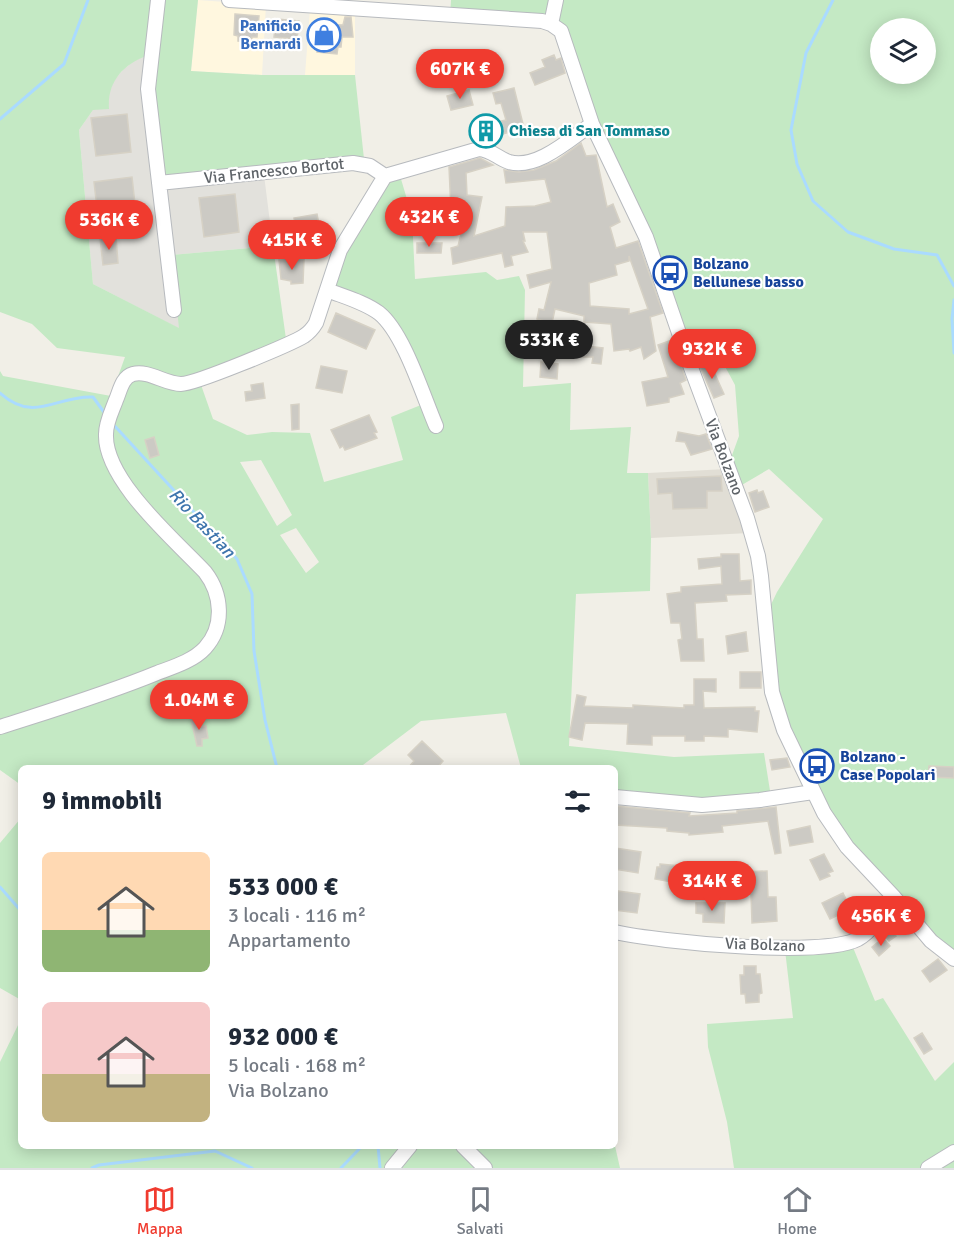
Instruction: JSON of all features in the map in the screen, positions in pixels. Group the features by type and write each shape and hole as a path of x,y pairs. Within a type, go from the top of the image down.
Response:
{"street":[{"path":"159,0 148,89 174,310"},
{"path":"229,0 343,4 542,21 551,24 556,0"},
{"name":"Via Bolzano","path":"551,24 564,36 592,124 646,237 690,365 747,518 758,556 775,705 784,730 813,792 847,847 931,941 954,959"},
{"path":"0,727 111,693 187,661 206,648 216,628 219,607 215,587 205,572 122,481 107,447 107,426 124,380 130,375 144,374 172,383 191,383 304,336 316,323 340,250 385,176 479,149 494,152 509,162 527,161 548,153 592,124"},
{"name":"Via Francesco Bortot","path":"159,183 353,163 370,166 385,176"},
{"path":"327,290 362,303 388,322 398,337 436,426"},
{"path":"618,797 711,804 813,792"},
{"name":"Via Bolzano","path":"618,933 654,939 740,945 829,946 849,942 864,934 893,896"},
{"path":"392,1168 408,1149"},
{"path":"466,1149 485,1168"},
{"path":"928,1168 954,1152"}],"shaded area":[{"path":"198,0 266,5 262,75 191,71"},
{"path":"310,9 355,11 355,75 305,75"},
{"path":"147,55 264,175 273,246 171,255 180,329 93,284 79,130 93,110 108,96 114,80 134,61"},
{"path":"727,469 749,533 651,538 648,473"}],"green space":[{"path":"0,0 198,0 191,71 262,75 355,75 364,159 156,185 146,56 130,64 114,83 109,99 109,109 93,110 79,130 93,284 179,328 171,255 273,246 287,346 200,382 213,419 247,435 272,432 310,433 324,482 403,460 391,417 431,401 398,327 326,293 334,253 398,169 412,216 415,279 486,272 497,280 519,276 525,290 523,387 571,383 570,430 631,427 627,473 648,473 651,538 650,591 576,594 569,746 674,757 764,753 771,797 733,801 618,795 618,765 520,765 506,713 421,721 363,765 18,765 18,783 0,770 0,371 3,376 111,396 125,357 57,348 32,324 0,312","holes":["261,460 292,515 277,526 240,462","296,528 319,562 306,573 280,535"]},
{"path":"451,0 954,0 954,954 946,948 836,825 778,703 767,613 777,592 823,519 769,469 735,489 727,469 739,436 735,385 713,344 688,352 594,119 561,25 450,17"},
{"path":"18,822 18,998 0,988 0,843"},
{"path":"852,945 875,1001 883,998 935,1081 954,1062 954,1168 734,1168 727,1122 708,1047 707,1024 793,1018 785,950"},
{"path":"18,1025 18,1149 616,1149 620,1168 0,1168 0,1062"}],"building":[{"path":"235,14 259,16 257,37 252,37 251,42 238,41 238,36 234,35"},
{"path":"345,17 351,17 353,37 342,37 341,47 338,47 337,54 317,52 317,46 314,45 316,24 343,25"},
{"path":"276,19 299,21 297,39 274,37"},
{"path":"554,55 556,60 561,58 565,73 535,85 530,73 545,67 542,60"},
{"path":"514,88 524,128 495,136 492,123 506,120 501,103 496,104 493,93"},
{"path":"469,90 473,105 451,110 447,96"},
{"path":"127,114 131,152 96,156 91,118"},
{"path":"581,143 586,156 596,155 607,207 613,204 620,222 610,227 616,248 638,241 663,313 650,317 656,351 644,359 641,347 630,351 629,349 614,351 611,324 584,322 584,316 555,309 552,323 537,319 539,309 544,310 551,282 530,288 527,275 552,269 547,232 523,232 525,241 523,241 528,252 511,256 513,265 505,267 502,253 453,264 451,248 458,246 467,210 451,211 449,167 480,158 493,165 466,173 467,195 482,197 474,236 505,226 506,207 535,206 551,202 545,179 506,183 504,170 519,172 534,170 556,161","holes":["629,256 648,309 629,314 629,309 590,306 589,283 617,275 615,265 629,261"]},
{"path":"132,177 136,213 98,217 94,182"},
{"path":"235,194 239,232 204,237 199,198"},
{"path":"317,214 320,230 297,234 294,218"},
{"path":"116,237 118,263 103,265 100,238"},
{"path":"417,243 442,243 441,253 417,253"},
{"path":"304,259 303,283 291,284 291,281 281,279 279,260"},
{"path":"336,313 375,330 366,349 328,332"},
{"path":"570,331 585,331 585,346 603,348 601,364 592,363 593,357 570,357"},
{"path":"672,340 686,380 680,383 684,394 669,398 669,402 647,406 642,382 668,377 658,345"},
{"path":"541,362 558,364 557,379 540,377"},
{"path":"710,363 724,394 714,398 700,367"},
{"path":"321,366 347,371 342,393 316,388"},
{"path":"263,383 265,398 246,401 245,392 252,391 251,385"},
{"path":"299,404 299,429 292,430 291,405"},
{"path":"369,415 377,432 374,433 377,438 345,450 343,446 340,448 331,430"},
{"path":"678,432 699,436 706,434 712,449 691,455 685,442 676,441"},
{"path":"154,437 159,455 150,458 145,440"},
{"path":"721,476 722,491 707,491 707,508 673,509 672,493 658,494 657,479"},
{"path":"757,490 758,493 763,491 769,507 755,512 749,493"},
{"path":"721,554 739,554 740,581 751,580 751,594 726,595 727,601 695,603 697,639 703,639 704,661 681,661 678,640 682,639 680,623 671,623 667,594 681,592 681,587 722,584 721,566 699,569 698,559 721,557"},
{"path":"746,632 748,651 728,654 726,636"},
{"path":"740,672 761,672 761,688 740,688"},
{"path":"694,679 716,679 716,692 703,691 704,708 755,707 755,711 759,711 757,732 728,729 728,737 704,736 704,741 685,741 685,736 652,736 652,745 627,744 628,724 585,723 582,740 569,737 577,695 586,697 584,706 633,708 633,705 684,708 684,705 694,705"},
{"path":"191,719 201,719 201,726 206,726 208,738 202,739 202,746 197,746"},
{"path":"422,741 443,761 440,765 411,765 414,761 408,755"},
{"path":"787,758 790,767 772,770 770,760"},
{"path":"929,766 954,767 954,778 928,777"},
{"path":"618,806 690,813 689,816 737,813 737,811 776,807 781,853 775,854 768,821 722,826 723,832 689,835 689,833 667,831 667,828 618,825"},
{"path":"810,826 813,842 790,846 787,831"},
{"path":"618,848 641,852 638,873 618,870"},
{"path":"824,854 833,871 828,873 830,876 820,880 810,860"},
{"path":"660,864 680,866 677,883 655,879 657,867 660,867"},
{"path":"703,869 728,872 726,891 701,888"},
{"path":"767,871 768,897 776,897 777,921 752,923 751,894 743,893 742,872"},
{"path":"618,891 640,894 637,913 618,910"},
{"path":"843,893 851,909 830,919 822,903"},
{"path":"696,903 725,903 724,923 703,922 703,914 696,913"},
{"path":"894,911 900,918 889,927 896,936 889,941 881,931"},
{"path":"883,938 890,946 879,956 872,947"},
{"path":"938,959 947,970 930,982 922,971"},
{"path":"744,966 756,966 756,974 760,974 762,993 759,994 759,1002 746,1003 745,994 741,994 740,975 744,975"},
{"path":"922,1033 932,1049 924,1054 914,1038"}],"waterway":[{"name":"Rio Bastian","path":"0,119 64,64 88,0"},
{"path":"833,0 806,53 791,130 797,164 813,201 848,232 894,249 937,255 954,286"},
{"path":"954,300 952,319 954,353"},
{"name":"Rio Bastian","path":"0,393 13,402 35,407 93,397 106,415"},
{"name":"Rio Bastian","path":"112,423 237,559 252,594 254,651 265,720 276,765"},
{"path":"0,887 18,908"},
{"path":"341,1168 359,1149"},
{"name":"Rio Bastian","path":"378,1149 380,1168"},
{"path":"92,1168 99,1165 215,1151 252,1168"}],"place":[{"name":"Panificio Bernardi","path":"324,35"},
{"name":"Chiesa di San Tommaso","path":"486,131"},
{"name":"Bolzano Bellunese basso","path":"670,273"},
{"name":"Bolzano - Case Popolari","path":"817,766"}]}
